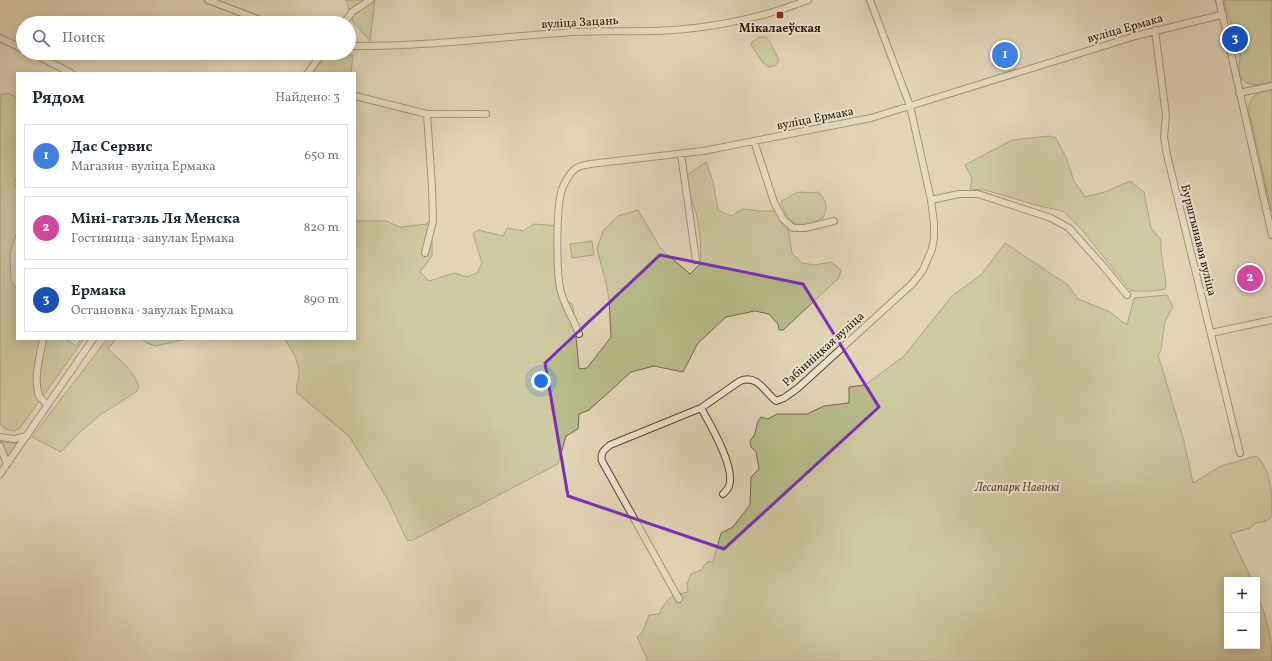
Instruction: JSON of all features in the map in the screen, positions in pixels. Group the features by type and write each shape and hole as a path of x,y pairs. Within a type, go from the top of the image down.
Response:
{"street":[{"path":"208,0 250,16"},
{"path":"349,16 352,12 370,0"},
{"name":"вуліца Зацань","path":"356,46 409,46 573,32 684,29 760,15 808,0"},
{"name":"Рабінніцкая вуліца","path":"679,599 602,461 602,452 610,445 701,408 746,378 755,380 759,383 776,401 789,395 913,282 923,270 932,249 934,223 931,200 910,106 870,0"},
{"path":"1219,0 1221,15 1272,236"},
{"name":"вуліца Ермака","path":"579,334 566,307 558,278 558,226 562,188 571,173 577,167 590,164 682,154 871,118 1155,30 1221,15"},
{"name":"Бурштынавая вуліца","path":"1155,30 1166,115 1164,137 1167,155 1240,453"},
{"path":"0,38 16,46"},
{"path":"46,60 69,72"},
{"path":"309,72 317,60"},
{"path":"1239,93 1272,86"},
{"path":"356,96 427,114 486,114"},
{"path":"425,253 433,221 427,114"},
{"path":"754,141 774,202 783,219 793,228 805,228 834,221"},
{"path":"682,154 696,260"},
{"path":"931,200 959,194 978,194 1051,218 1068,228 1104,267 1127,295"},
{"path":"1211,332 1272,320"},
{"path":"43,340 37,381 40,397 47,405"},
{"path":"0,474 92,340"},
{"path":"701,408 726,456 729,486 723,494"},
{"path":"0,436 14,439 27,436"},
{"path":"0,446 7,464"}],"highlighted area":[{"path":"660,255 803,284 879,407 724,549 568,496 545,363"}],"green space":[{"path":"346,0 375,0 370,41 356,25 356,16 351,16"},
{"path":"1224,0 1272,0 1272,82 1249,84 1240,76 1239,44 1227,13"},
{"path":"759,37 766,37 770,42 779,60 776,65 769,67 763,63 751,45 752,42"},
{"path":"325,60 352,60 351,72 313,72 320,63"},
{"path":"1272,90 1272,212 1249,113 1249,107 1254,96 1262,92"},
{"path":"9,93 16,97 16,179 14,183 16,187 16,235 10,253 11,281 16,288 16,340 67,340 76,346 80,340 83,340 20,428 15,431 5,429 2,425 0,425 0,95"},
{"path":"1049,136 1056,138 1066,157 1074,181 1085,197 1105,192 1130,181 1144,192 1151,228 1161,240 1161,251 1166,283 1165,289 1153,291 1131,291 1082,230 1063,211 1043,207 985,190 970,189 972,178 965,165 1012,140"},
{"path":"706,162 713,181 718,210 731,216 743,209 775,211 788,229 792,253 802,263 815,265 831,262 841,270 839,278 783,330 779,330 778,324 769,314 755,311 726,317 698,343 683,372 654,366 631,372 589,410 579,414 578,429 566,436 558,464 411,541 407,540 387,498 349,436 297,393 296,388 299,374 298,364 285,340 356,340 356,221 386,221 400,227 427,224 432,216 432,256 420,272 429,281 454,273 467,277 477,273 482,263 473,234 478,230 503,236 507,228 523,231 534,224 560,226 555,273 558,295 573,305 579,369 587,368 611,337 609,299 597,249 603,231 618,216 638,210 661,249 690,274 701,263 700,236 697,216 690,195 687,175"},
{"path":"800,192 818,192 821,195 826,204 826,210 823,218 809,225 803,226 790,220 784,211 781,201"},
{"path":"592,241 594,255 572,258 570,244"},
{"name":"Лесапарк Навінкі","path":"1005,243 1068,285 1078,299 1110,312 1127,325 1134,298 1167,295 1173,307 1165,321 1161,350 1158,355 1184,441 1193,483 1221,466 1256,456 1265,468 1268,476 1272,500 1272,516 1266,521 1256,523 1250,528 1230,534 1251,577 1224,577 1224,649 1260,649 1260,602 1268,626 1272,661 648,661 637,637 643,631 649,615 659,614 664,604 670,598 678,594 688,592 687,584 691,574 701,570 708,561 713,562 721,533 733,527 750,505 751,477 759,469 756,452 751,447 750,441 755,434 761,417 768,419 777,414 807,414 824,406 849,403 849,387 865,385 904,356 952,296 981,275"},
{"path":"106,340 115,340 108,349 134,376 139,387 136,392 100,415 80,432 61,452 32,437"},
{"path":"143,340 183,340 155,346"},
{"path":"0,441 17,444 8,458"}],"place":[{"name":"Мікалаеўская","path":"780,15"},
{"name":"Ермака","path":"1235,39"},
{"name":"Дас Сервис","path":"1005,55"},
{"name":"Міні-гатэль Ля Менска","path":"1250,278"}]}
